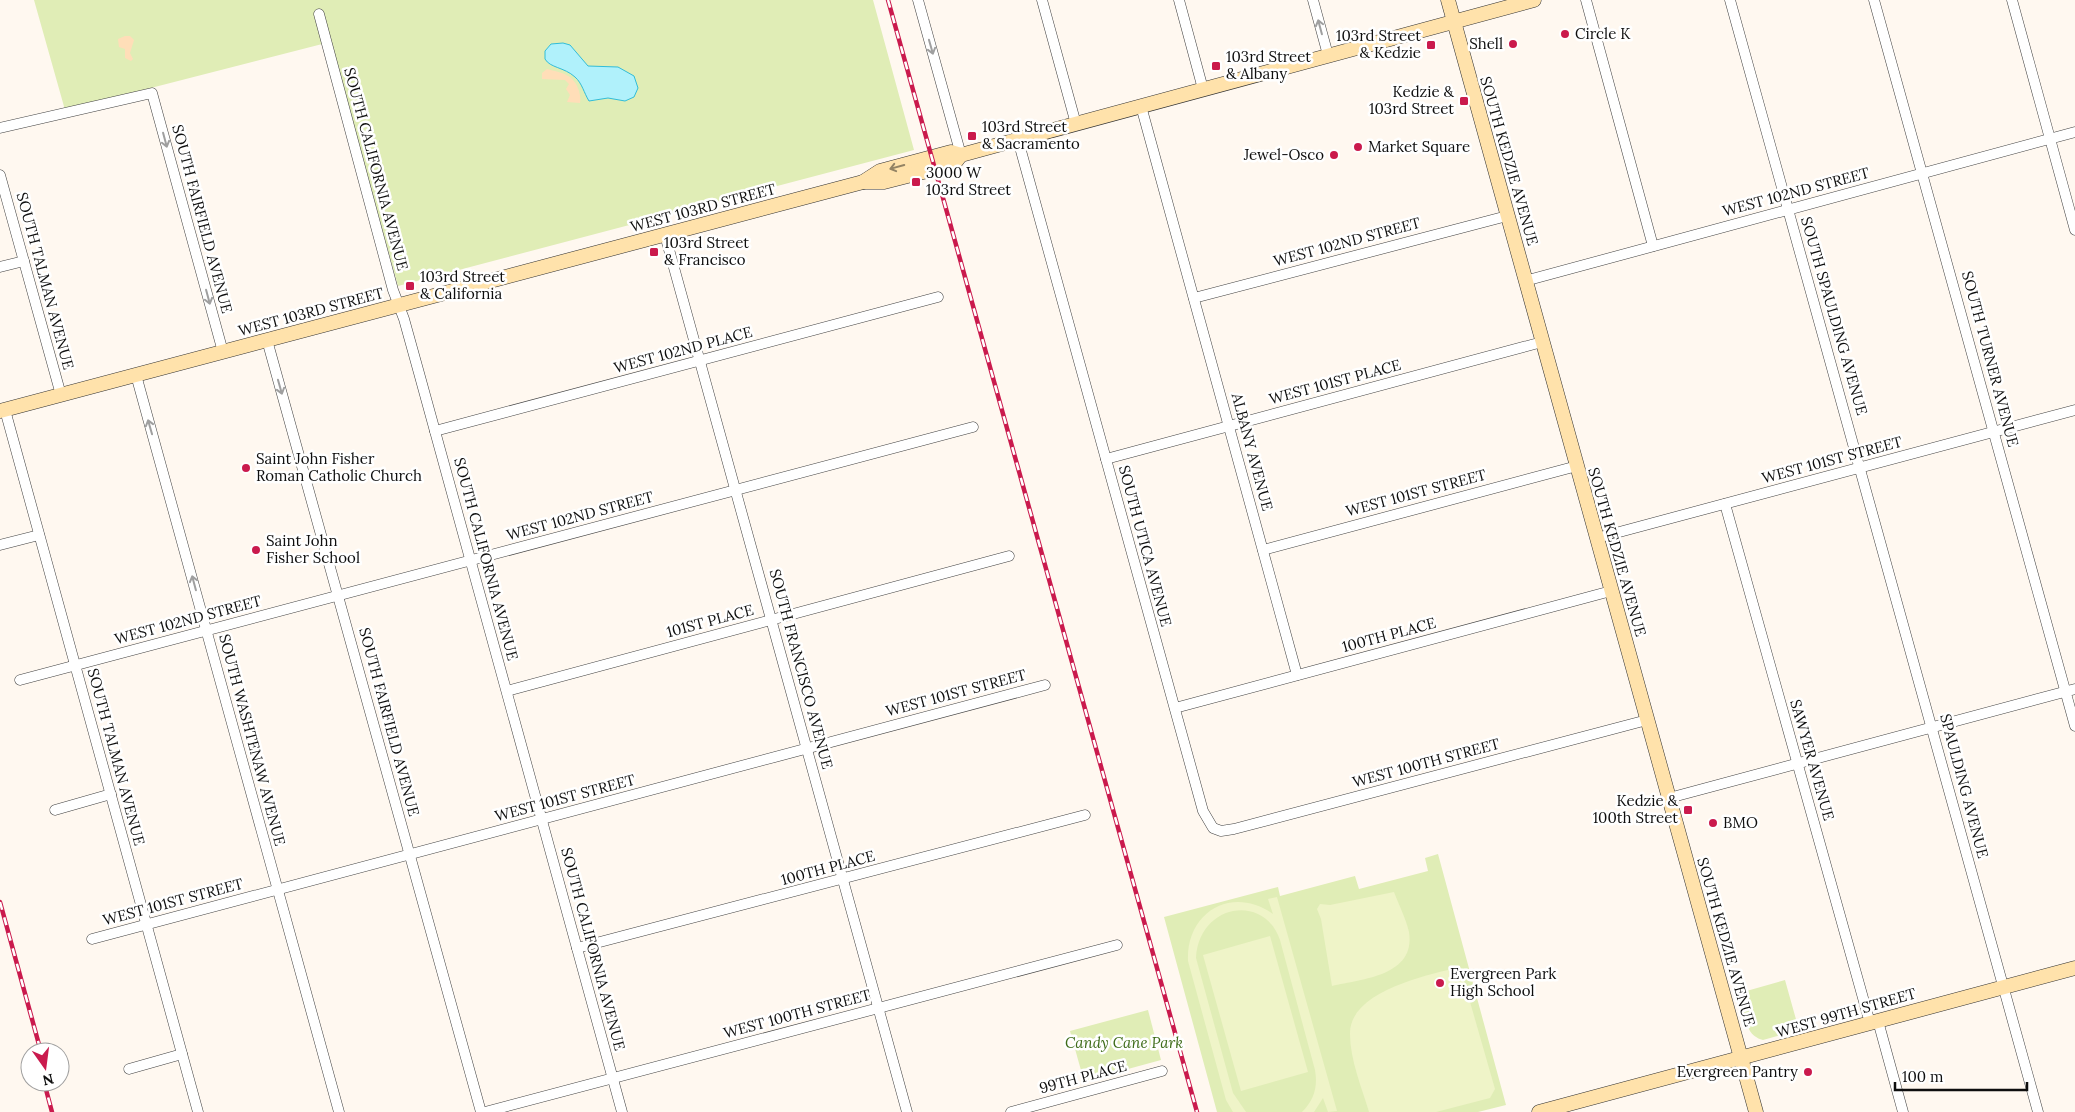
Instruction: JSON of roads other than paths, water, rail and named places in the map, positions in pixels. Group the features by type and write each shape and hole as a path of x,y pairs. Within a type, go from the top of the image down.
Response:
{"main road":[{"name":"SOUTH KEDZIE AVENUE","path":"1448,0 1756,1112"},
{"name":"WEST 103RD STREET","path":"2,411 863,182 884,182 954,164 961,155 1534,0"},
{"name":"WEST 99TH STREET","path":"1539,1112 2075,968"}],"street":[{"path":"918,0 961,155"},
{"path":"1042,0 1076,124"},
{"path":"1179,0 1203,89"},
{"path":"1313,0 1328,55"},
{"path":"1586,0 1653,246"},
{"name":"SOUTH SPAULDING AVENUE","path":"1730,0 1861,467"},
{"name":"SOUTH TURNER AVENUE","path":"1874,0 1994,432 2070,690 2075,726"},
{"path":"2012,0 2075,230"},
{"name":"SOUTH CALIFORNIA AVENUE","path":"319,14 393,290 435,431 622,1112"},
{"name":"SOUTH FAIRFIELD AVENUE","path":"0,128 152,93 223,352"},
{"name":"ALBANY AVENUE","path":"1141,106 1297,675"},
{"name":"WEST 102ND STREET","path":"1525,280 2075,132"},
{"name":"SOUTH UTICA AVENUE","path":"1018,140 1203,811 1213,828"},
{"name":"SOUTH TALMAN AVENUE","path":"0,174 61,395"},
{"name":"WEST 102ND STREET","path":"1194,298 1507,216"},
{"name":"SOUTH FRANCISCO AVENUE","path":"665,234 907,1112"},
{"path":"0,267 24,261"},
{"name":"WEST 102ND PLACE","path":"435,431 938,297"},
{"name":"SOUTH FAIRFIELD AVENUE","path":"267,340 481,1112"},
{"name":"WEST 101ST PLACE","path":"1106,459 1542,342"},
{"name":"SOUTH WASHTENAW AVENUE","path":"136,375 339,1112"},
{"name":"WEST 101ST STREET","path":"1597,538 2075,410"},
{"name":"SOUTH TALMAN AVENUE","path":"2,411 39,535 198,1112"},
{"name":"WEST 102ND STREET","path":"20,680 973,427"},
{"name":"WEST 101ST STREET","path":"1263,550 1577,466"},
{"name":"SPAULDING AVENUE","path":"1861,467 2038,1112"},
{"name":"SAWYER AVENUE","path":"1725,504 1797,763 1874,1022 1904,1112"},
{"path":"0,546 39,535"},
{"name":"101ST PLACE","path":"506,692 1009,556"},
{"name":"100TH PLACE","path":"1175,708 1611,591"},
{"name":"WEST 101ST STREET","path":"92,939 1045,685"},
{"path":"1669,798 2070,690"},
{"name":"WEST 100TH STREET","path":"1213,828 1222,831 1234,829 1647,720"},
{"path":"55,810 111,794"},
{"name":"100TH PLACE","path":"577,948 843,880 1085,815"},
{"name":"WEST 100TH STREET","path":"485,1112 1117,945"},
{"path":"129,1069 182,1054"},
{"name":"99TH PLACE","path":"1012,1112 1162,1072"}],"water":[{"path":"563,43 570,45 588,66 618,67 634,76 638,88 634,97 625,101 608,98 589,101 575,77 550,64 545,59 545,51 551,44"}],"railway":[{"path":"888,0 1197,1112"},
{"path":"0,902 38,1042"},
{"path":"47,1092 52,1112"}],"place":[{"name":"Circle K","path":"1565,34"},
{"name":"Shell","path":"1513,44"},
{"name":"103rd Street & Kedzie","path":"1431,45"},
{"name":"103rd Street & Albany","path":"1216,66"},
{"name":"Kedzie & 103rd Street","path":"1464,101"},
{"name":"103rd Street & Sacramento","path":"972,136"},
{"name":"Market Square","path":"1358,147"},
{"name":"Jewel-Osco","path":"1334,155"},
{"name":"3000 W 103rd Street","path":"916,182"},
{"name":"103rd Street & Francisco","path":"654,252"},
{"name":"103rd Street & California","path":"410,286"},
{"name":"Saint John Fisher Roman Catholic Church","path":"246,468"},
{"name":"Saint John Fisher School","path":"256,550"},
{"name":"Kedzie & 100th Street","path":"1688,810"},
{"name":"BMO","path":"1713,823"},
{"name":"Evergreen Park High School","path":"1440,983"},
{"name":"Evergreen Pantry","path":"1808,1072"}],"park label":[{"name":"Candy Cane Park","path":"1124,1043"}]}
